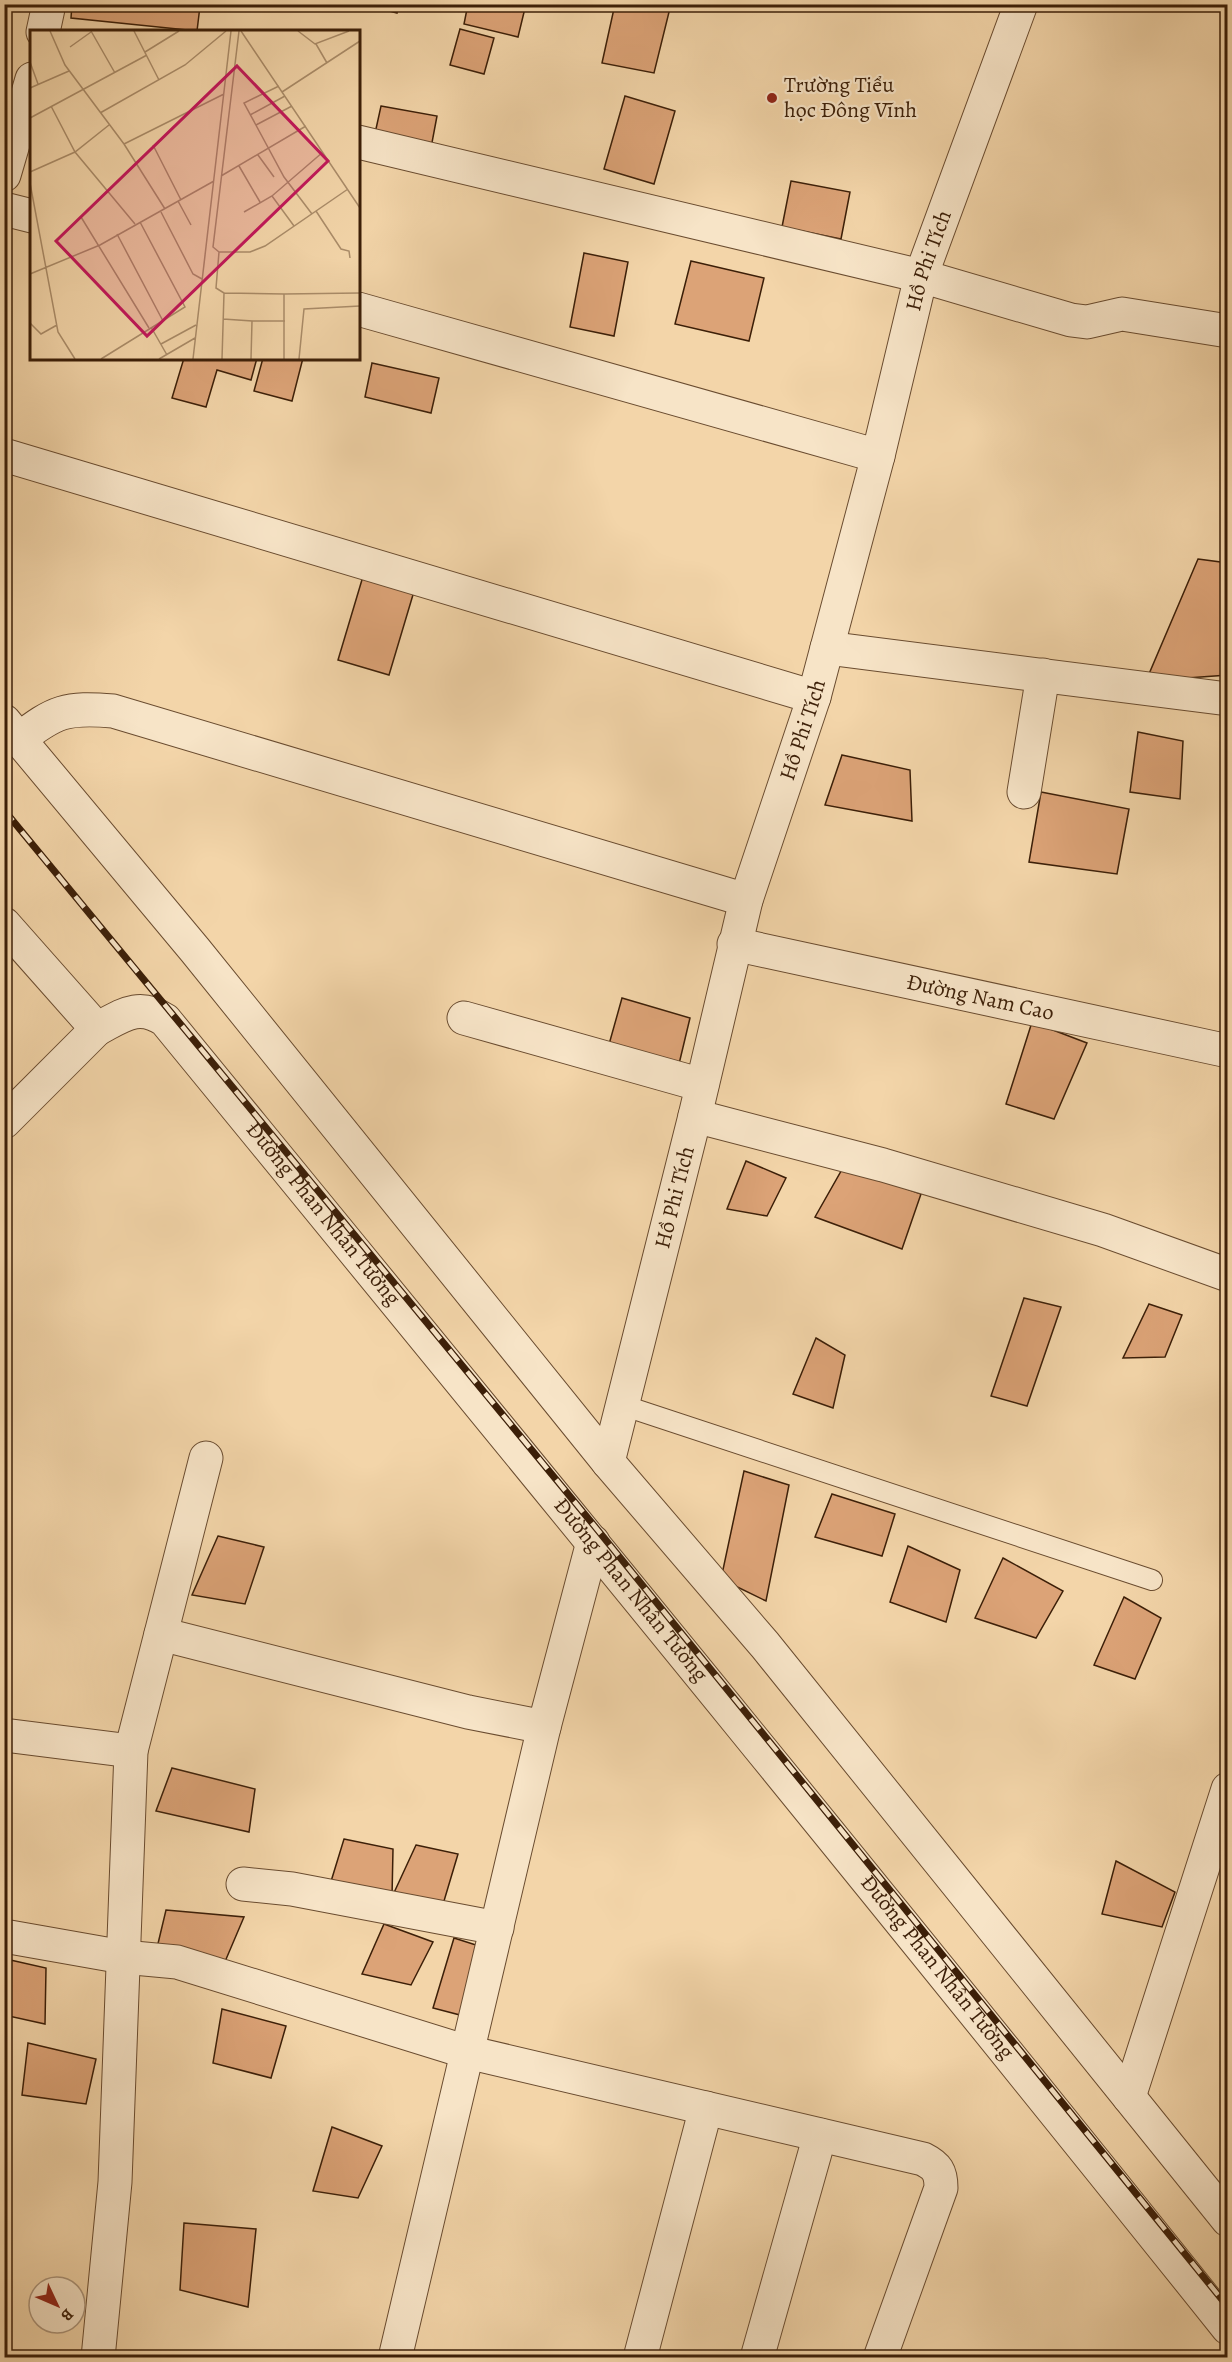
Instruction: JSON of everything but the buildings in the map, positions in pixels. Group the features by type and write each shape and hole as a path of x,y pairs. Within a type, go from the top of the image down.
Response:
{"street":[{"path":"43,30 49,4"},
{"name":"Hồ Phi Tích","path":"608,1462 699,1101 734,944 746,900 814,697 878,456 921,276 1021,4"},
{"path":"4,175 22,80"},
{"path":"360,142 921,276 1071,320 1087,322 1122,314 1227,331"},
{"path":"4,208 30,215"},
{"path":"360,310 878,456"},
{"path":"4,455 814,697"},
{"path":"827,648 1227,699"},
{"path":"1024,792 1043,675"},
{"path":"746,900 113,711 86,709 57,714 11,730 195,950 608,1462 765,1646 1227,2220"},
{"path":"4,924 97,1029"},
{"name":"Đường Nam Cao","path":"734,944 1227,1051"},
{"name":"Đường Phan Nhân Tường","path":"4,1122 97,1029 129,1012 141,1010 155,1013 165,1020 1031,2082 1227,2328"},
{"path":"464,1018 883,1165 1102,1230 1227,1275"},
{"path":"98,2358 115,2182 131,1751 206,1458"},
{"path":"395,2358 544,1727 592,1542"},
{"path":"161,1634 468,1712 544,1727"},
{"path":"4,1736 131,1751"},
{"path":"1129,2097 1227,1789"},
{"path":"243,1884 292,1889 497,1928"},
{"path":"4,1936 123,1957 177,1962 467,2052 923,2159 936,2165 941,2177 941,2188 880,2358"},
{"path":"640,2358 706,2108"},
{"path":"757,2358 820,2135"}],"lane":[{"path":"622,1404 1152,1580"}],"railway":[{"path":"4,810 592,1523 1228,2307"}],"place":[{"name":"Trường Tiểu học Đông Vĩnh","path":"772,98"}]}
